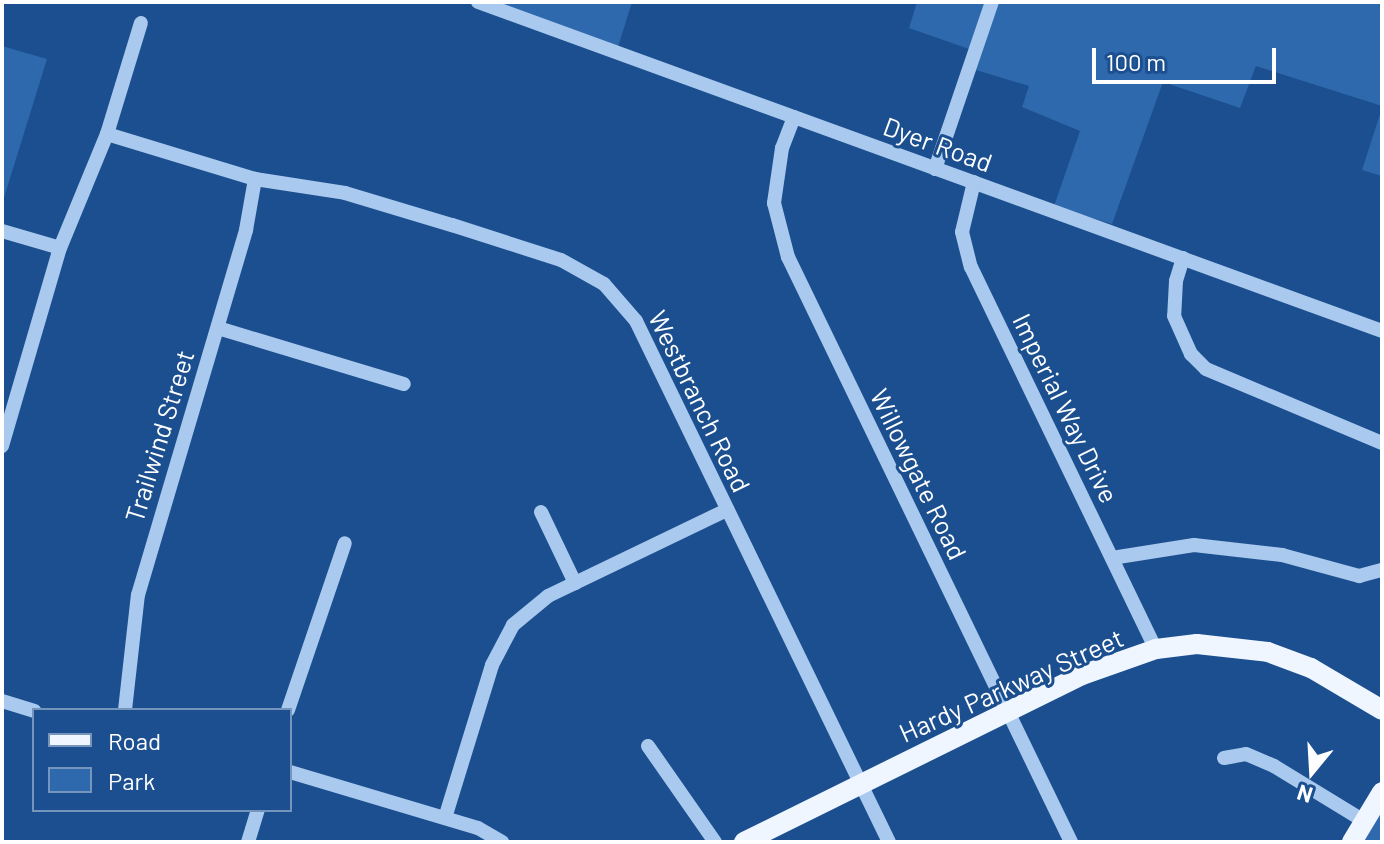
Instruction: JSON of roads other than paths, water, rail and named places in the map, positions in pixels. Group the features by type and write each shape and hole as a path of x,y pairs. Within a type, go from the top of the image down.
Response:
{"main road":[{"name":"Hardy Parkway Street","path":"755,839 860,783 1082,675 1156,649 1197,644 1268,652 1311,668 1382,710"},
{"path":"1352,842 1382,792"}],"street":[{"name":"Dyer Road","path":"478,2 1382,331"},
{"path":"935,169 992,2"},
{"path":"2,446 60,248 107,134 141,23"},
{"name":"Willowgate Road","path":"794,117 775,177 774,203 783,245 1071,842"},
{"name":"Westbranch Road","path":"107,134 255,179 345,193 561,260 591,275 616,296 636,321 889,842"},
{"name":"Trailwind Street","path":"125,708 138,595 153,535 246,230 255,179"},
{"name":"Imperial Way Drive","path":"974,182 962,232 971,267 1156,649"},
{"path":"2,231 60,248"},
{"path":"1183,258 1176,281 1174,316 1191,354 1206,369 1382,443"},
{"path":"218,328 404,384"},
{"path":"445,818 501,644 513,625 529,610 575,583 727,510"},
{"path":"541,512 575,583"},
{"path":"289,708 345,543"},
{"path":"1112,558 1194,545 1282,555 1359,576 1380,575"},
{"path":"2,701 32,710"},
{"path":"648,746 715,842"},
{"path":"1224,758 1246,754 1274,766 1364,821"},
{"path":"292,773 478,828 502,842"},
{"path":"248,842 257,812"}]}
